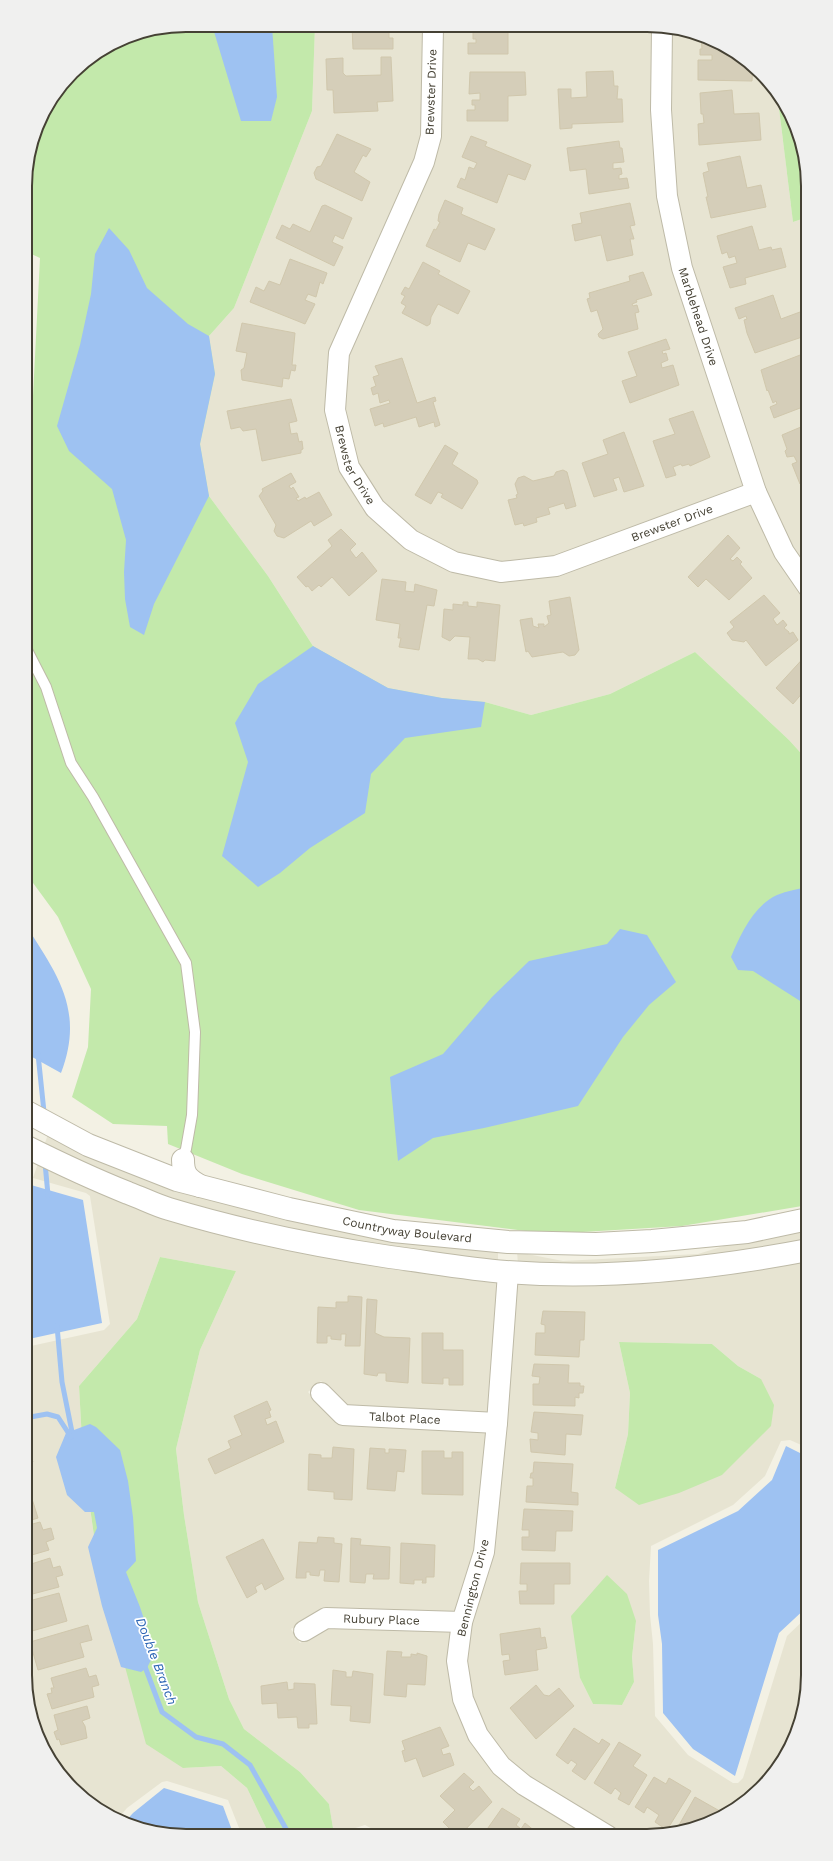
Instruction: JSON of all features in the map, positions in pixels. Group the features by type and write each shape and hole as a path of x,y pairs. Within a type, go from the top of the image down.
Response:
{"street":[{"name":"Brewster Drive","path":"433,32 431,136 424,162 339,353 335,410 349,467 375,508 410,540 454,562 501,572 556,566 756,492"},
{"name":"Marblehead Drive","path":"662,32 661,110 667,196 682,268 756,492 784,552 801,578"},
{"name":"Countryway Boulevard","path":"32,1115 88,1145 177,1180 289,1209 393,1231 508,1242 596,1244 652,1241 747,1232 801,1221"},
{"path":"32,1150 76,1172 176,1211 283,1238 344,1251 508,1273 596,1275 655,1271 752,1261 801,1251"},
{"path":"183,1160 183,1169 186,1176 200,1186"},
{"path":"508,1242 508,1273"},
{"name":"Bennington Drive","path":"508,1273 497,1423 484,1552 462,1622 457,1661 463,1699 478,1735 501,1766 524,1785 596,1829"},
{"name":"Talbot Place","path":"321,1393 343,1415 497,1423"},
{"name":"Rubury Place","path":"304,1631 326,1618 462,1622"}],"lane":[{"path":"32,660 46,687 71,763 93,797 186,963 195,1032 192,1115 183,1160 172,1168 150,1169"}],"shaded area":[{"path":"315,32 667,33 697,40 715,48 733,58 749,70 763,84 779,107 793,222 801,219 801,753 789,740 695,652 610,694 531,715 485,702 442,698 388,688 313,646 268,576 209,496 200,444 215,374 209,336 234,308 312,111"},
{"path":"48,1134 83,1152 498,1250 498,1263 346,1243 171,1201 44,1146"},
{"path":"38,1163 72,1179 497,1280 489,1414 348,1406 321,1381 308,1392 336,1421 487,1431 475,1550 455,1614 322,1611 291,1629 300,1643 329,1627 452,1630 470,1740 582,1829 373,1829 365,1825 352,1829 333,1829 329,1804 300,1772 244,1729 229,1699 198,1602 184,1515 176,1449 200,1350 236,1271 160,1257 137,1319 79,1386 83,1458 99,1571 183,1768 221,1766 247,1788 267,1829 239,1829 228,1800 167,1781 162,1782 127,1808 122,1815 100,1803 84,1791 70,1777 58,1761 40,1725 32,1685 32,1346 104,1330 110,1324 90,1196 86,1193 33,1178"},
{"path":"801,1229 801,1243 751,1253 597,1266 518,1264 517,1252 563,1261 698,1254 740,1241"},
{"path":"801,1260 801,1445 790,1440 781,1441 765,1476 733,1505 651,1546 649,1581 655,1716 688,1755 733,1783 738,1783 743,1778 787,1636 801,1623 800,1695 793,1725 785,1743 775,1761 763,1777 749,1791 733,1803 715,1813 697,1821 667,1828 614,1829 531,1778 509,1760 486,1731 472,1697 466,1660 471,1623 494,1552 508,1415 516,1281","holes":["619,1342 712,1344 738,1366 761,1379 615,1488 628,1434 630,1393","636,1621 632,1657 634,1682 622,1705 593,1704 580,1678"]}],"green space":[{"path":"315,32 312,111 234,308 209,336 215,374 200,444 209,496 268,576 313,646 388,688 442,698 485,702 531,715 610,694 695,652 789,740 801,753 801,1206 682,1226 549,1234 359,1210 242,1174 168,1144 167,1126 113,1124 72,1097 88,1047 91,989 58,917 32,882 32,416 40,258 32,254 32,176 37,146 48,118 58,100 70,84 84,70 100,58 118,48 136,40 166,33"},
{"path":"779,107 793,136 800,166 801,219 793,222"},
{"path":"160,1257 236,1271 200,1350 176,1449 184,1515 198,1602 229,1699 244,1729 300,1772 329,1804 333,1829 267,1829 247,1788 221,1766 183,1768 146,1744 99,1571 83,1458 79,1386 137,1319"},
{"path":"619,1342 712,1344 738,1366 761,1379 774,1405 771,1426 722,1475 679,1493 639,1505 615,1488 628,1434 630,1393"},
{"path":"607,1575 627,1594 636,1621 632,1657 634,1682 622,1705 593,1704 580,1678 571,1616"}],"water":[{"path":"214,32 272,32 277,97 271,121 241,121"},
{"path":"109,228 129,250 147,288 188,324 209,336 215,374 200,444 209,496 154,604 144,635 130,627 125,599 124,572 126,540 112,489 69,451 57,426 80,345 91,294 95,254"},
{"path":"313,646 388,688 442,698 485,702 481,727 405,738 371,774 365,813 310,848 280,873 258,887 222,856 248,762 235,723 258,684"},
{"path":"801,888 801,1002 753,971 738,970 731,957 743,930 761,906 777,895"},
{"path":"620,929 647,935 676,982 649,1005 623,1037 578,1106 484,1128 433,1138 398,1161 390,1077 443,1054 492,997 529,961 607,944"},
{"path":"32,935 57,977 69,1011 70,1030 68,1051 61,1073 32,1057"},
{"path":"32,1185 83,1200 102,1323 32,1338"},
{"path":"90,1424 96,1427 120,1450 128,1481 133,1517 136,1561 126,1572 140,1607 155,1652 147,1668 141,1672 121,1667 102,1606 88,1547 97,1528 94,1512 85,1512 67,1495 56,1457 66,1433"},
{"path":"786,1446 801,1454 801,1613 779,1633 735,1776 693,1749 663,1713 662,1644 658,1615 658,1550 738,1511 772,1480"},
{"path":"164,1788 223,1806 232,1829 166,1828 146,1824 129,1818"}],"building":[{"path":"352,32 389,32 389,38 393,38 393,49 353,49"},
{"path":"473,32 508,32 508,54 468,54 468,43 476,43 476,39 473,39"},
{"path":"701,42 733,58 752,73 752,81 698,80 698,60 712,60 712,55 700,55 700,49 702,49"},
{"path":"381,57 391,57 393,101 377,102 378,111 334,113 333,90 327,90 326,59 343,58 343,73 346,76 381,75"},
{"path":"613,71 614,86 618,86 617,99 622,99 623,122 572,124 572,128 560,129 558,89 571,89 571,98 587,97 586,72"},
{"path":"470,72 525,72 526,95 508,96 508,121 467,121 467,110 475,110 475,105 472,105 472,100 480,100 480,93 469,94"},
{"path":"732,90 734,114 759,113 761,140 699,145 698,124 704,123 703,114 701,114 700,93"},
{"path":"337,134 371,149 366,157 363,155 354,172 370,182 362,201 316,179 314,173 317,167 321,166"},
{"path":"471,136 487,142 485,146 531,165 525,180 508,174 497,203 457,187 461,178 465,180 469,167 474,169 477,163 462,157"},
{"path":"619,141 620,148 622,148 624,162 613,163 613,169 621,168 622,174 619,175 619,179 627,178 629,188 589,194 586,169 570,171 567,148"},
{"path":"740,156 747,188 761,185 766,207 711,218 706,197 708,197 703,173 709,171 707,163"},
{"path":"445,200 463,208 461,214 495,229 485,250 468,243 460,262 426,246 434,229 436,230 440,222 438,221 439,214"},
{"path":"630,203 635,225 630,226 634,239 630,239 633,255 607,261 601,235 575,241 572,225 582,223 580,213"},
{"path":"325,205 352,218 343,239 335,235 332,242 343,247 334,266 276,238 282,225 290,229 293,224 310,232 322,206"},
{"path":"752,226 759,250 771,247 772,250 781,248 786,267 745,278 746,284 730,288 723,267 737,263 735,256 729,258 727,252 722,254 717,236"},
{"path":"290,259 327,273 323,284 320,282 316,297 308,294 305,300 315,304 305,324 250,302 256,287 264,291 269,281 280,285"},
{"path":"423,262 440,271 438,274 470,291 458,314 438,304 431,317 430,324 427,326 402,313 406,306 401,303 405,296 401,294 405,287 409,289"},
{"path":"643,272 652,295 636,300 637,302 632,304 633,306 637,305 639,312 635,313 638,329 603,339 599,337 598,334 603,329 597,310 591,312 587,299 590,298 589,293 630,281 629,276"},
{"path":"773,295 781,319 800,312 801,337 755,353 747,333 744,320 747,319 746,316 739,319 735,308"},
{"path":"242,323 295,333 292,365 296,365 295,371 291,370 289,379 283,378 282,387 242,380 241,370 244,368 247,353 236,351"},
{"path":"666,339 670,349 662,351 663,354 666,353 668,360 661,363 662,368 673,365 679,385 630,403 622,381 637,376 628,352"},
{"path":"801,355 801,408 774,418 770,407 777,404 776,401 773,403 768,390 767,391 761,370"},
{"path":"402,358 417,403 435,397 436,401 433,402 440,425 435,427 434,422 419,427 416,417 384,427 383,423 375,426 370,409 390,403 389,400 380,403 378,393 373,395 371,388 376,386 373,377 379,375 375,366"},
{"path":"291,399 297,421 289,423 291,434 297,433 299,442 302,441 303,449 301,450 301,453 262,461 256,429 243,431 240,427 231,429 227,411"},
{"path":"693,411 710,457 690,466 689,464 682,466 681,464 673,467 676,475 666,478 653,441 675,434 669,419"},
{"path":"801,427 801,484 792,464 797,462 794,456 787,457 785,451 787,449 782,435"},
{"path":"624,432 644,486 624,492 619,477 613,479 617,490 594,497 582,463 608,454 603,440"},
{"path":"445,445 458,453 452,464 477,480 478,483 462,509 441,497 443,494 438,492 431,504 415,495"},
{"path":"563,470 567,472 576,506 566,509 564,503 548,508 550,514 536,518 537,522 524,526 523,523 515,525 508,500 517,498 516,495 518,494 515,484 518,478 524,476 533,481 554,476 556,472"},
{"path":"291,473 296,482 289,486 291,489 293,487 299,497 296,498 298,501 305,497 306,499 319,492 332,515 314,526 311,521 284,538 277,536 274,531 276,525 259,496 263,491 262,489"},
{"path":"341,529 356,544 350,550 356,558 362,552 377,571 349,596 332,577 321,587 319,585 312,591 297,577 332,546 328,540"},
{"path":"728,535 740,548 730,559 733,561 737,557 742,562 740,564 752,578 729,600 706,579 698,587 688,577"},
{"path":"382,579 406,582 405,591 414,592 415,584 437,590 434,606 427,605 419,650 399,647 401,638 398,638 400,624 376,620"},
{"path":"764,595 780,613 773,619 777,625 783,620 787,625 784,628 789,632 789,634 793,632 798,640 766,666 746,640 744,642 732,640 727,633 734,627 730,622"},
{"path":"570,597 579,650 575,655 569,656 563,652 532,657 528,651 526,652 520,620 532,618 533,626 539,628 538,624 544,624 544,627 549,623 547,616 551,615 549,601"},
{"path":"463,602 468,602 468,606 477,607 477,602 500,605 495,661 485,660 483,662 478,659 468,659 470,637 455,636 450,641 442,637 444,609 453,610 453,604 463,605"},
{"path":"801,661 801,695 793,704 776,688"},
{"path":"348,1296 362,1297 360,1346 345,1346 346,1334 341,1334 341,1340 331,1339 331,1336 327,1336 327,1343 317,1343 318,1307 336,1308 336,1302 348,1302"},
{"path":"367,1299 377,1300 375,1333 384,1337 410,1338 408,1383 386,1381 386,1373 378,1373 377,1376 364,1374"},
{"path":"543,1311 585,1312 584,1340 580,1340 579,1357 535,1355 536,1333 545,1333 545,1325 541,1324"},
{"path":"422,1333 443,1333 443,1350 463,1350 463,1385 449,1385 449,1378 443,1378 443,1384 422,1383"},
{"path":"534,1364 569,1365 568,1383 580,1383 580,1386 584,1386 583,1393 579,1393 579,1398 575,1397 575,1406 533,1405 533,1384 539,1384 540,1377 532,1376"},
{"path":"267,1401 271,1410 269,1411 271,1417 265,1419 267,1425 276,1421 284,1442 215,1474 208,1459 231,1448 228,1441 242,1435 234,1416"},
{"path":"534,1412 583,1415 581,1435 566,1434 565,1455 531,1452 530,1439 538,1440 538,1433 531,1432"},
{"path":"333,1447 354,1449 352,1500 334,1499 334,1492 308,1490 309,1454 321,1455 321,1458 332,1458"},
{"path":"370,1448 385,1449 385,1453 389,1453 389,1449 406,1450 404,1472 397,1471 395,1491 367,1489"},
{"path":"422,1451 444,1451 444,1458 452,1458 452,1452 463,1452 463,1495 422,1494"},
{"path":"534,1462 573,1464 571,1492 578,1493 578,1505 526,1502 527,1486 533,1486 533,1478 530,1478 531,1473 533,1473"},
{"path":"32,1499 38,1518 32,1520"},
{"path":"524,1509 573,1511 572,1531 556,1531 555,1551 522,1550 522,1537 529,1537 529,1530 522,1530"},
{"path":"40,1522 43,1530 51,1528 54,1539 46,1542 49,1550 32,1555 32,1524"},
{"path":"318,1537 334,1538 334,1543 342,1544 339,1582 324,1581 325,1570 320,1570 319,1576 310,1575 310,1572 306,1572 306,1578 296,1578 299,1542 317,1543"},
{"path":"351,1538 361,1539 360,1545 390,1547 389,1579 373,1579 374,1574 366,1574 365,1583 350,1582"},
{"path":"263,1539 284,1579 265,1590 262,1583 255,1587 257,1592 247,1598 226,1557"},
{"path":"401,1543 435,1545 434,1577 426,1577 426,1583 422,1583 423,1580 414,1580 414,1584 400,1583"},
{"path":"50,1558 53,1568 60,1566 63,1575 56,1577 59,1587 32,1594 32,1564"},
{"path":"521,1563 570,1563 570,1584 554,1584 554,1604 520,1604 519,1591 527,1591 527,1584 520,1584"},
{"path":"59,1593 67,1621 32,1631 32,1600"},
{"path":"88,1625 92,1640 80,1643 84,1657 38,1670 32,1649 32,1641"},
{"path":"540,1628 541,1638 545,1637 547,1648 536,1650 538,1670 505,1675 503,1661 510,1660 509,1654 502,1655 500,1634"},
{"path":"387,1651 402,1652 401,1657 411,1657 411,1654 417,1655 417,1653 427,1656 425,1685 407,1684 406,1697 384,1695"},
{"path":"86,1668 89,1677 96,1675 99,1685 92,1687 94,1697 52,1709 47,1694 52,1693 51,1688 54,1688 51,1678"},
{"path":"333,1670 346,1672 346,1677 352,1677 353,1671 373,1674 370,1723 350,1721 351,1706 331,1705"},
{"path":"287,1682 288,1690 294,1689 294,1683 315,1684 317,1724 309,1724 309,1728 298,1728 297,1717 278,1718 277,1703 262,1704 261,1686"},
{"path":"536,1685 544,1695 549,1696 559,1688 574,1706 536,1739 510,1708"},
{"path":"87,1706 90,1718 82,1721 85,1726 87,1738 61,1745 54,1732 58,1730 54,1715"},
{"path":"440,1727 449,1746 441,1749 443,1755 450,1753 454,1765 423,1777 416,1758 405,1762 402,1751 405,1750 402,1741"},
{"path":"574,1728 599,1744 602,1739 610,1744 585,1780 572,1771 577,1764 571,1760 568,1764 556,1755"},
{"path":"619,1742 641,1755 633,1766 647,1775 629,1805 618,1799 621,1793 615,1788 611,1794 594,1783"},
{"path":"464,1773 474,1782 469,1787 473,1791 479,1786 492,1802 466,1829 450,1829 443,1822 455,1810 440,1796"},
{"path":"654,1777 666,1784 669,1778 691,1791 668,1828 664,1828 655,1822 659,1815 647,1807 644,1813 635,1807"},
{"path":"695,1797 719,1811 697,1821 679,1826"},
{"path":"502,1808 520,1819 516,1825 521,1829 487,1829"},
{"path":"525,1823 532,1829 521,1829"}],"waterway":[{"path":"38,1054 44,1112"},
{"path":"45,1163 48,1195"},
{"name":"Double Branch","path":"57,1326 62,1382 73,1437"},
{"name":"Double Branch","path":"32,1417 47,1414 58,1417 71,1437"},
{"name":"Double Branch","path":"144,1664 162,1712 196,1737 223,1744 250,1765 286,1829"}]}
